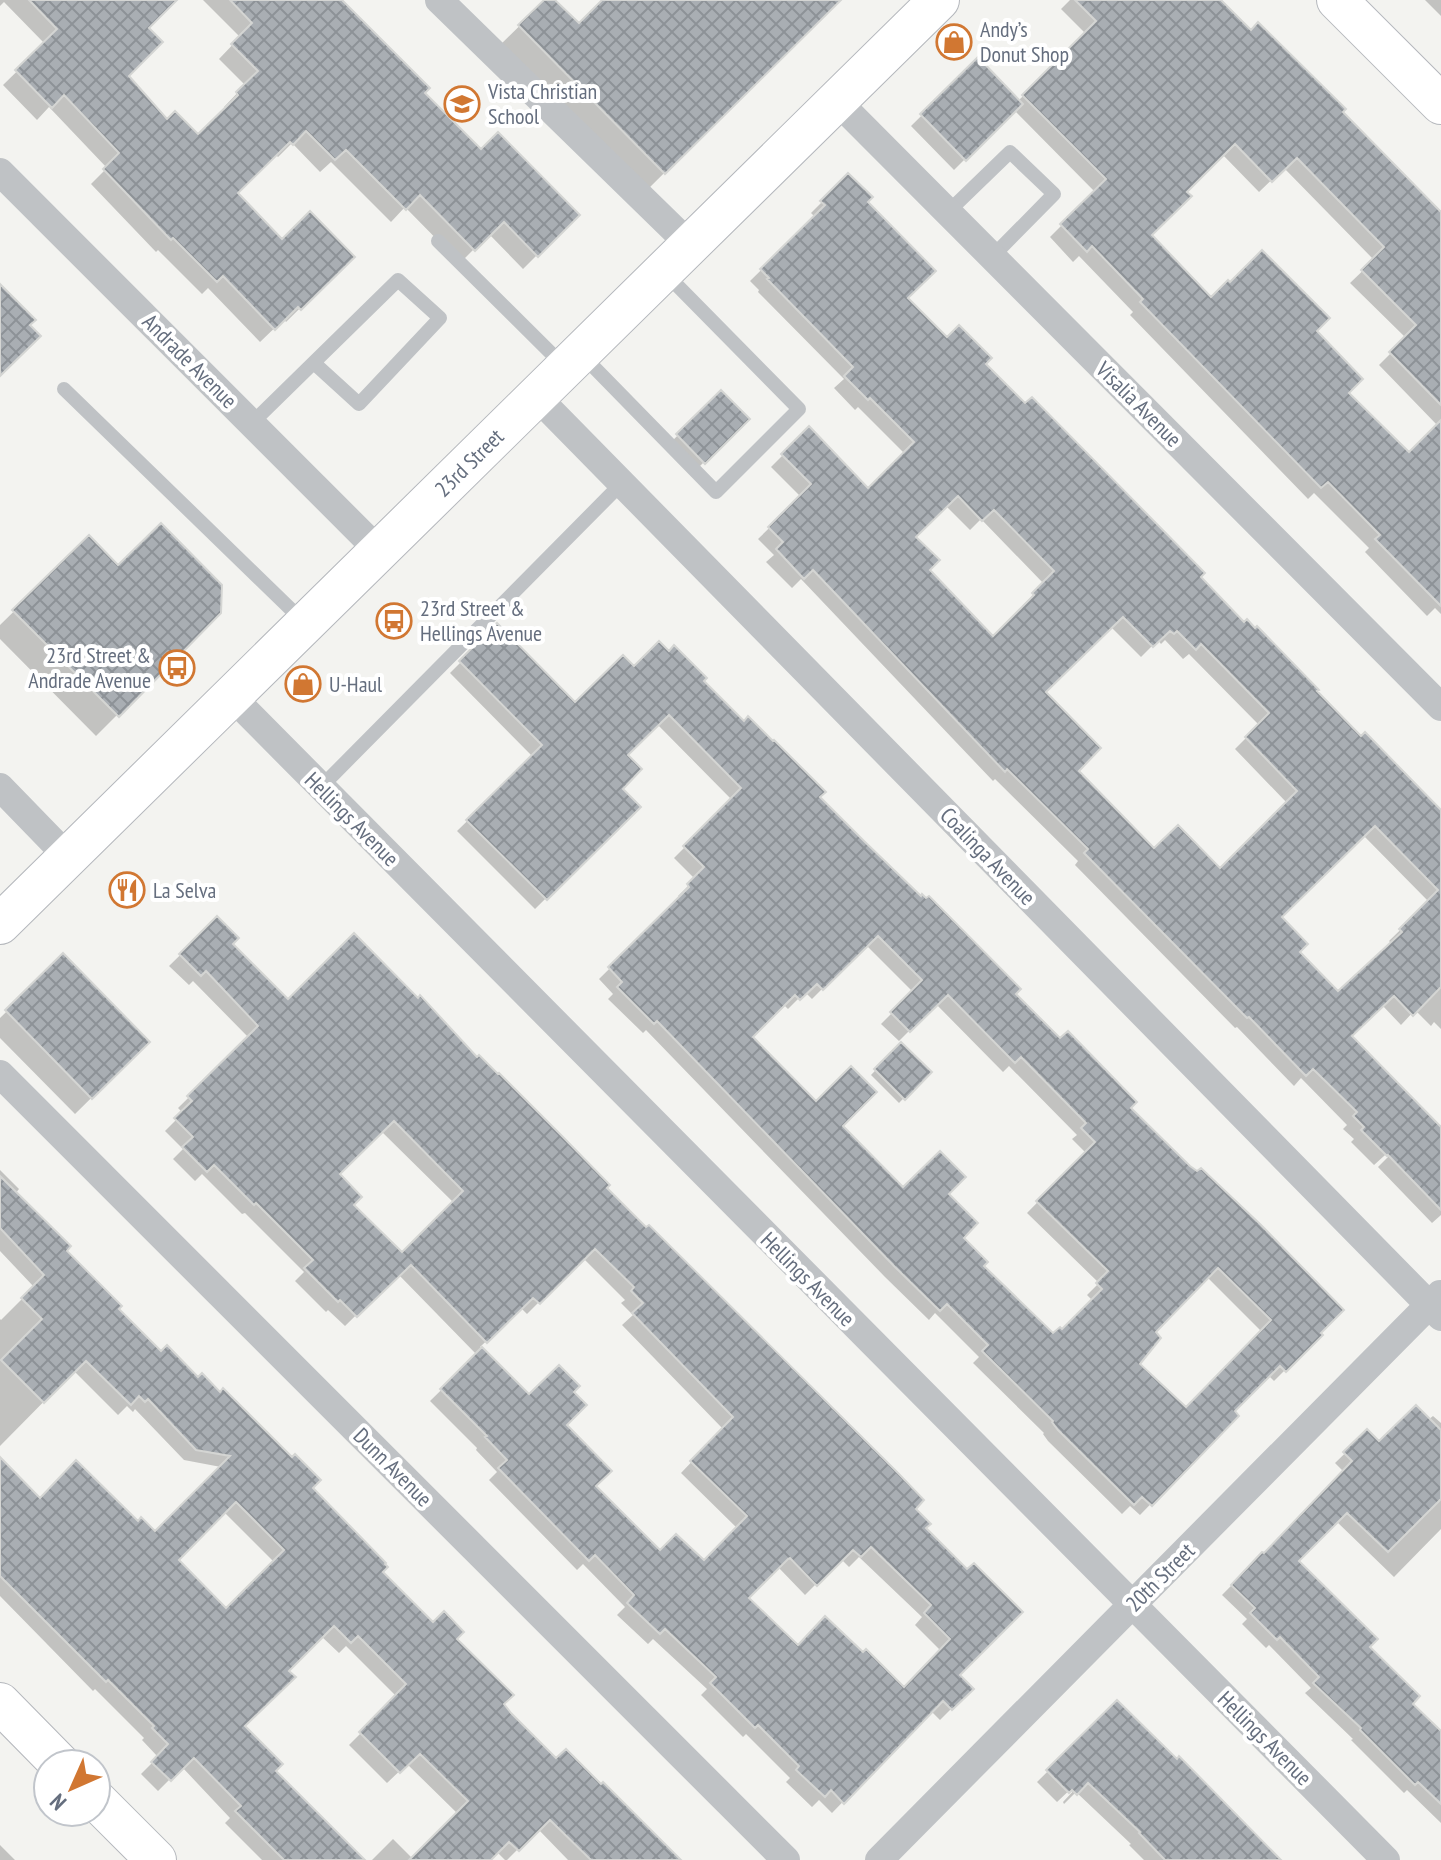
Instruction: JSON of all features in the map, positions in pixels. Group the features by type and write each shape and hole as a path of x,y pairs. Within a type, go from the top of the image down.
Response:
{"main road":[{"name":"23rd Street","path":"0,924 939,0"},
{"path":"1337,0 1441,104"},
{"path":"0,1703 44,1748"},
{"path":"112,1816 156,1860"}],"street":[{"path":"439,0 676,258"},
{"name":"Visalia Avenue","path":"837,101 1441,707"},
{"name":"Andrade Avenue","path":"0,172 379,551"},
{"name":"Coalinga Avenue","path":"536,396 1437,1305"},
{"name":"Hellings Avenue","path":"231,696 1386,1860"},
{"path":"0,787 68,857"},
{"name":"Dunn Avenue","path":"0,1074 786,1860"},
{"name":"20th Street","path":"879,1860 1437,1305"}],"lane":[{"path":"948,212 1010,152 1054,194 992,257"},
{"path":"438,241 716,492 799,409 676,258"},
{"path":"252,423 398,280 440,318 359,404 314,363"},
{"path":"64,389 305,624"},
{"path":"321,787 622,483"}],"building":[{"path":"29,0 177,0 149,28 163,42 129,76 167,119 175,111 198,134 258,71 231,44 252,23 230,0 342,0 430,88 425,93 481,149 498,132 580,215 538,257 504,222 475,251 420,195 406,210 346,150 335,160 306,131 293,145 290,142 238,193 282,239 310,211 355,257 301,310 298,307 275,330 223,276 217,282 173,238 171,240 103,169 119,153 64,95 52,108 15,70 57,29"},
{"path":"544,0 555,0 579,23 602,0 841,0 665,174 518,25"},
{"path":"1075,0 1221,0 1251,30 1258,22 1346,109 1343,112 1441,212 1441,405 1389,352 1416,325 1361,270 1384,247 1297,158 1272,182 1235,144 1187,192 1192,196 1152,235 1211,297 1262,250 1330,318 1317,331 1363,379 1349,393 1409,452 1441,420 1441,606 1375,539 1380,535 1328,482 1321,488 1140,302 1143,299 1092,246 1087,252 1060,224 1106,179 1022,95 1096,21"},
{"path":"978,57 1023,104 966,161 920,114"},
{"path":"848,173 873,197 868,202 936,271 908,298 947,337 959,325 992,358 986,364 1025,403 1032,397 1205,573 1201,577 1244,622 1247,619 1255,628 1257,626 1361,736 1365,732 1441,810 1441,987 1413,1016 1394,996 1352,1036 1441,1127 1441,1210 1361,1130 1364,1127 1353,1116 1357,1112 1313,1069 1306,1076 1247,1018 1084,853 1088,849 1007,769 1005,772 813,570 804,579 776,549 783,542 768,527 811,484 781,454 809,426 868,488 914,442 844,376 853,367 760,269 825,205 820,201","holes":["958,496 982,521 994,510 1054,571 993,636 930,570 940,560 916,537","1123,617 1153,647 1170,631 1174,634 1177,631 1196,650 1201,644 1269,713 1245,737 1297,791 1220,868 1178,825 1154,848 1079,771 1101,748 1046,692","1375,826 1438,890 1399,929 1402,932 1338,991 1300,952 1308,944 1282,917"]},
{"path":"0,284 36,320 30,325 41,336 0,376"},
{"path":"721,390 750,419 705,464 676,434"},
{"path":"161,523 222,585 221,613 119,717 12,610 89,535 118,565"},
{"path":"497,623 575,702 623,655 634,666 659,641 669,651 674,645 744,721 748,716 826,792 820,797 864,841 921,896 929,896 1021,989 1016,994 1060,1038 1068,1031 1137,1102 1131,1108 1190,1166 1197,1171 1201,1168 1344,1310 1286,1372 1280,1366 1235,1411 1239,1416 1152,1506 1142,1497 1134,1505 982,1351 988,1345 947,1304 940,1311 657,1021 654,1024 617,987 622,982 608,967 689,887 687,884 704,867 683,846 741,788 669,715 628,755 642,769 623,789 641,807 547,900 466,820 542,745 459,661","holes":["878,936 922,980 890,1012 910,1032 948,995 1015,1063 1021,1057 1086,1123 1081,1128 1095,1142 1036,1201 1108,1271 1096,1283 1102,1289 1062,1329 1060,1327 1053,1333 984,1266 988,1262 964,1238 978,1223 949,1194 966,1177 940,1151 903,1187 843,1126 877,1092 851,1066 816,1101 753,1037 795,995 800,1000 817,984 823,990","1218,1268 1271,1320 1186,1407 1140,1364 1161,1338 1156,1332"]},
{"path":"217,916 239,938 233,944 288,999 354,933 418,998 420,995 477,1057 479,1055 499,1073 610,1185 607,1188 646,1227 649,1225 924,1500 916,1509 931,1524 926,1528 967,1569 974,1563 1023,1612 960,1675 974,1689 952,1710 943,1701 844,1804 831,1790 825,1797 796,1770 799,1766 758,1725 755,1728 710,1683 716,1677 665,1629 660,1634 627,1603 634,1595 595,1555 589,1561 498,1468 507,1460 440,1389 482,1347 529,1394 559,1365 580,1386 574,1392 587,1405 567,1425 612,1471 596,1486 660,1550 676,1534 704,1560 747,1516 690,1461 733,1417 632,1313 643,1303 631,1291 634,1287 595,1249 540,1304 533,1298 487,1343 411,1265 357,1317 304,1268 313,1260 256,1203 254,1205 214,1165 207,1172 182,1147 193,1137 174,1118 192,1101 187,1096 258,1026 206,971 201,976 179,954","holes":["394,1121 463,1191 402,1252 354,1205 362,1197 340,1174","871,1547 931,1605 924,1613 950,1639 904,1687 866,1649 863,1652 825,1616 798,1645 749,1598 790,1558 817,1586 853,1550 861,1557"]},
{"path":"63,953 150,1042 92,1099 5,1010"},
{"path":"901,1042 932,1072 905,1100 874,1069"},
{"path":"0,1176 71,1246 67,1251 122,1306 119,1309 161,1351 167,1345 198,1377 202,1373 220,1392 223,1388 292,1457 295,1454 321,1480 313,1488 386,1563 388,1567 383,1572 433,1622 444,1611 464,1632 457,1639 514,1695 504,1704 511,1713 556,1758 566,1749 681,1860 591,1860 550,1820 519,1851 509,1842 491,1860 409,1860 468,1801 420,1754 400,1773 359,1732 406,1684 358,1636 351,1643 334,1626 289,1671 296,1677 245,1726 283,1764 276,1771 365,1860 284,1860 235,1811 241,1806 194,1758 171,1781 151,1762 168,1744 152,1728 154,1726 0,1576 0,1457 40,1498 76,1460 138,1521 141,1517 155,1531 230,1456 196,1450 148,1399 145,1402 139,1396 131,1405 86,1361 44,1403 1,1360 42,1319 21,1298 44,1275 0,1228","holes":["236,1502 284,1550 226,1608 179,1560"]},
{"path":"1416,1405 1441,1430 1441,1499 1388,1552 1347,1513 1299,1561 1378,1639 1370,1647 1420,1696 1413,1704 1441,1731 1441,1804 1418,1782 1415,1785 1313,1683 1319,1677 1280,1637 1277,1640 1250,1613 1255,1608 1231,1585 1352,1461 1343,1452 1367,1429 1379,1441"},
{"path":"1117,1700 1177,1759 1179,1756 1281,1860 1165,1860 1088,1783 1077,1795 1072,1790 1069,1793 1046,1770"}],"place":[{"name":"Andy’s Donut Shop","path":"954,42"},
{"name":"Vista Christian School","path":"462,104"},
{"name":"23rd Street & Hellings Avenue","path":"394,621"},
{"name":"23rd Street & Andrade Avenue","path":"177,668"},
{"name":"U-Haul","path":"303,684"},
{"name":"La Selva","path":"127,890"}]}
